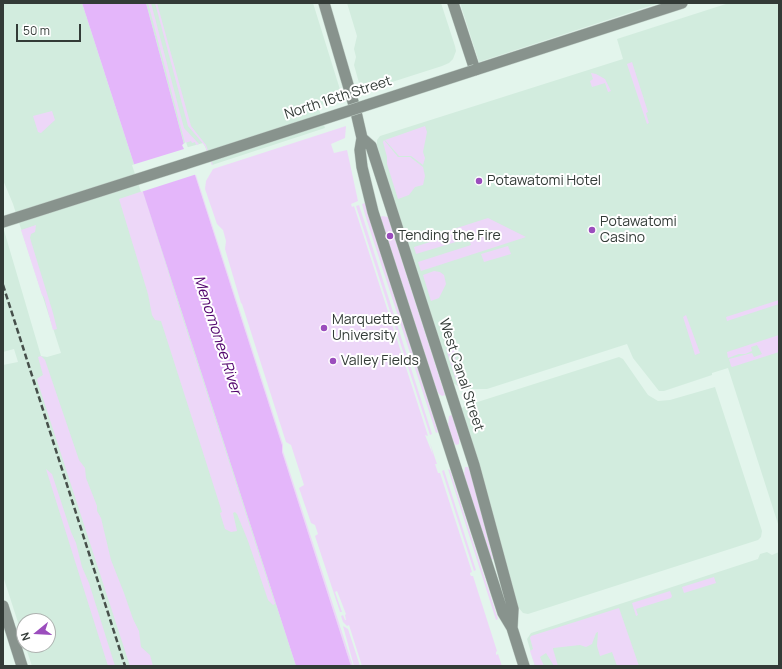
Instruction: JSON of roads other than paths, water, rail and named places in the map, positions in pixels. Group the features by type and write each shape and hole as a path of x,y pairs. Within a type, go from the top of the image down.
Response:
{"street":[{"name":"West Canal Street","path":"324,3 351,91 362,138 360,150 370,202 503,613 512,628 524,666"},
{"path":"453,3 475,70"},
{"name":"North 16th Street","path":"3,222 682,3"},
{"name":"West Canal Street","path":"362,138 371,146 472,457 513,609 512,628"},
{"path":"436,408 454,402"},
{"path":"454,463 472,457"},
{"path":"3,606 22,666"}],"water":[{"name":"Menomonee River","path":"82,3 146,3 185,148 282,445 282,452 351,666 296,666"}],"railway":[{"path":"3,285 125,666"}],"place":[{"name":"Potawatomi Hotel","path":"479,181"},
{"name":"Potawatomi Casino","path":"592,230"},
{"name":"Tending the Fire","path":"390,236"},
{"name":"Marquette University","path":"324,328"},
{"name":"Valley Fields","path":"333,361"}]}
